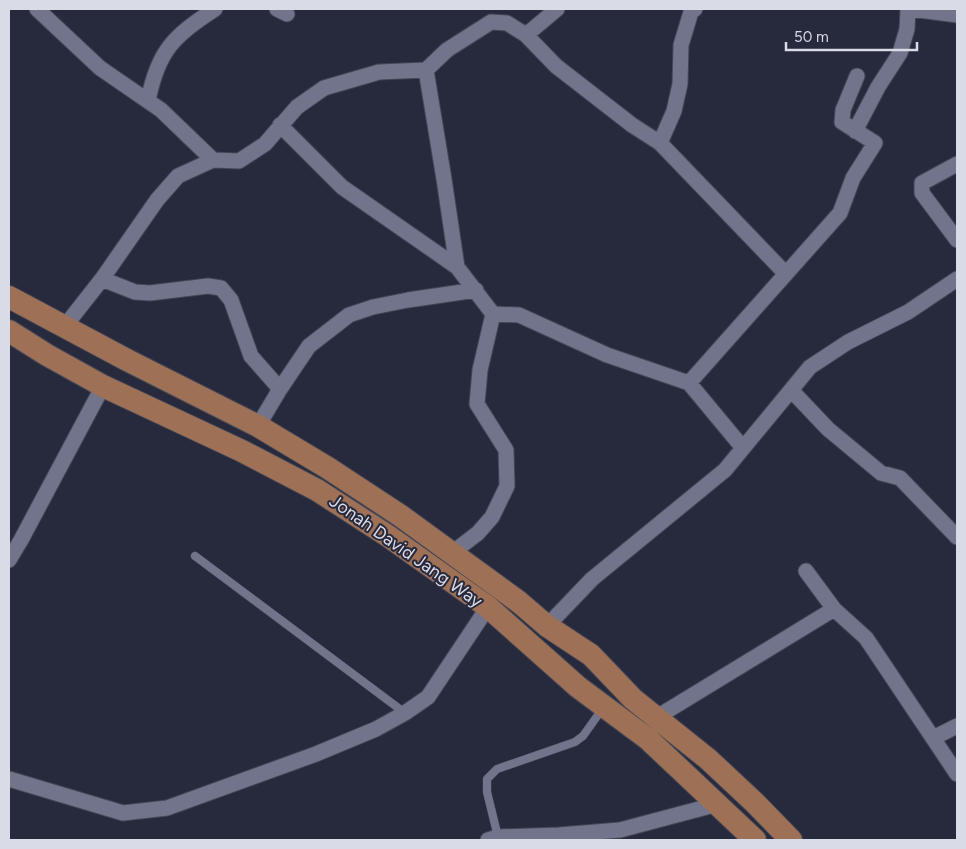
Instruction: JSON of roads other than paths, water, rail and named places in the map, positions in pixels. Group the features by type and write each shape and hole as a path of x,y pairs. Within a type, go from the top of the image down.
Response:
{"main road":[{"path":"9,297 127,360 258,426 377,500 519,602 547,626 591,655 633,699 708,759 791,840"},
{"name":"Jonah David Jang Way","path":"9,331 47,355 104,386 242,451 317,490 388,536 488,608 578,687 648,739 755,840"}],"street":[{"path":"37,9 100,68 161,110 213,160"},
{"path":"148,101 159,60 170,45 190,25 215,9"},
{"path":"526,35 557,9"},
{"path":"856,131 878,87 900,53 907,29 910,9 957,15"},
{"path":"660,142 674,110 680,84 681,45 692,10"},
{"path":"66,326 157,200 178,176 213,160 239,161 265,144 296,107 324,88 379,72 426,70 447,50 491,22 507,23 526,35 556,66 632,126 660,142 786,274"},
{"path":"426,70 456,267"},
{"path":"689,383 840,213 853,178 875,143 842,122 843,110 857,76"},
{"path":"280,125 342,187 456,267 493,314 480,370 477,404 506,450 507,486 492,517 478,533 452,553"},
{"path":"957,164 922,182 922,193 957,240"},
{"path":"102,278 135,292 150,293 208,286 220,288 231,300 251,356 280,389"},
{"path":"547,626 592,579 725,470 810,367 848,342 908,312 957,278"},
{"path":"258,426 309,346 349,315 373,307 408,300 476,290"},
{"path":"493,314 519,315 537,321 554,332 608,355 689,383 743,448"},
{"path":"9,560 22,540 104,386"},
{"path":"791,390 828,429 881,473 900,478 957,537"},
{"path":"806,571 834,609 866,638 957,774"},
{"path":"9,779 123,813 167,808 316,754 376,729 405,713 428,697 488,608"},
{"path":"657,717 834,609"},
{"path":"933,738 957,726"},
{"path":"493,839 620,830 718,804"}],"lane":[{"path":"194,556 405,713"},
{"path":"493,839 487,779 496,769 574,742 584,736 605,706"}]}
